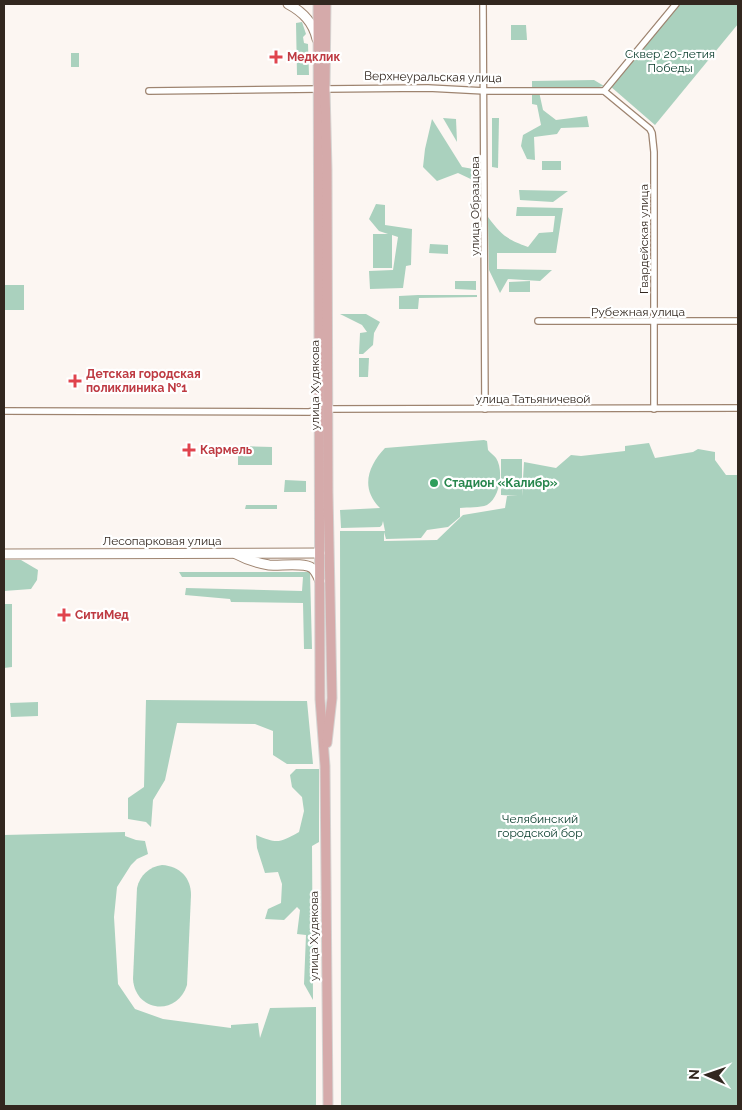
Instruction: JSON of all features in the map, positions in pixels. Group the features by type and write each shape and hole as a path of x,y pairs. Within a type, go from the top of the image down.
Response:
{"main road":[{"path":"288,4 307,18 316,31 318,39"},
{"name":"улица Худякова","path":"318,4 321,89 324,409 324,553 321,583 320,699 325,766 328,1106"},
{"name":"улица Худякова","path":"321,89 326,4"},
{"path":"233,553 248,560 264,564 306,565 316,572 321,583"},
{"name":"улица Худякова","path":"324,553 330,564 332,698 325,766"},
{"name":"Лесопарковая улица","path":"4,554 324,553"}],"street":[{"name":"улица Образцова","path":"483,4 485,91 485,409"},
{"path":"604,91 676,4"},
{"name":"Верхнеуральская улица","path":"149,91 428,88 485,91 604,91"},
{"name":"Гвардейская улица","path":"604,91 647,125 652,133 654,152 654,409"},
{"name":"Рубежная улица","path":"538,321 738,321"},
{"name":"улица Татьяничевой","path":"4,411 310,412 324,409 738,408"}],"green space":[{"name":"Сквер 20-летия Победы","path":"679,4 738,4 738,24 655,125 610,86"},
{"path":"302,22 306,34 303,37 304,43 308,44 309,75 297,75 296,23"},
{"path":"511,25 526,25 527,40 511,40"},
{"path":"71,53 79,53 79,67 71,67"},
{"path":"594,80 604,86 589,89 538,87 543,110 556,120 587,116 589,127 561,128 557,134 534,137 535,160 527,159 521,146 523,135 541,125 537,105 532,104 532,81"},
{"path":"443,118 456,119 457,142"},
{"path":"492,118 499,118 498,168 492,167"},
{"path":"432,119 462,167 479,170 477,182 458,173 437,181 423,167"},
{"path":"542,161 561,161 561,170 542,170"},
{"path":"519,190 568,191 553,202 520,200"},
{"path":"376,204 385,205 385,225 412,229 411,265 406,266 403,288 370,289 369,271 393,270 398,237 392,235 392,268 373,268 373,234 388,234 379,231 369,219"},
{"path":"517,207 563,208 556,253 497,253 497,269 552,270 540,281 508,279 500,293 489,270 488,217 505,236 528,247 539,233 553,232 555,216 516,216"},
{"path":"430,244 448,245 448,254 429,253"},
{"path":"455,281 476,281 476,290 455,289"},
{"path":"530,281 530,292 509,292 509,282"},
{"path":"4,285 24,285 24,310 4,310"},
{"path":"477,295 477,297 419,298 418,309 399,309 399,296"},
{"path":"340,314 366,314 380,322 374,333 373,345 363,354 359,354 360,333 367,332 362,325"},
{"path":"359,358 369,358 368,377 359,377"},
{"name":"Челябинский городской бор","path":"487,441 488,450 496,458 500,469 498,490 491,501 484,506 460,508 460,517 448,527 427,530 421,538 386,539 384,532 384,541 437,540 463,515 505,508 507,496 518,496 501,495 501,459 522,459 522,496 524,462 556,468 571,455 581,456 625,451 625,446 649,443 655,458 693,452 698,449 715,452 715,460 726,475 738,475 738,1106 341,1106 340,531 385,531 383,521 380,527 341,528 340,510 380,508 370,493 368,485 374,462 385,448"},
{"path":"238,446 272,447 272,465 238,465"},
{"path":"285,480 306,481 306,492 284,492"},
{"path":"246,505 277,505 277,509 245,509"},
{"path":"4,560 21,560 38,570 37,580 31,589 4,591"},
{"path":"179,572 310,572 312,649 304,649 303,603 231,602 230,599 185,595 186,588 302,591 303,577 182,577"},
{"path":"4,604 12,604 12,667 4,668"},
{"path":"146,700 307,701 313,764 287,764 273,755 273,731 255,724 177,723 165,780 153,800 151,827 146,822 128,819 128,798 144,787"},
{"path":"38,702 38,716 11,717 10,703"},
{"path":"296,769 319,769 319,842 312,846 313,1000 304,984 306,935 297,934 300,910 297,907 284,920 265,919 268,909 281,903 282,884 278,872 265,873 257,848 256,835 278,841 299,832 304,811 302,797 292,787 290,775"},
{"path":"125,832 125,836 145,841 148,854 137,859 131,865 117,887 114,917 118,984 135,1009 163,1019 231,1028 231,1025 258,1023 260,1038 270,1008 316,1007 316,1106 4,1106 4,835"},
{"path":"162,865 179,870 187,878 191,895 187,985 182,995 175,1002 166,1006 157,1006 148,1004 141,998 135,990 133,979 137,888 140,879 146,872"}],"place":[{"name":"Медклик","path":"276,57"},
{"name":"Детская городская поликлиника №1","path":"75,381"},
{"name":"Кармель","path":"189,450"},
{"name":"Стадион «Калибр»","path":"434,483"},
{"name":"СитиМед","path":"64,615"}]}
